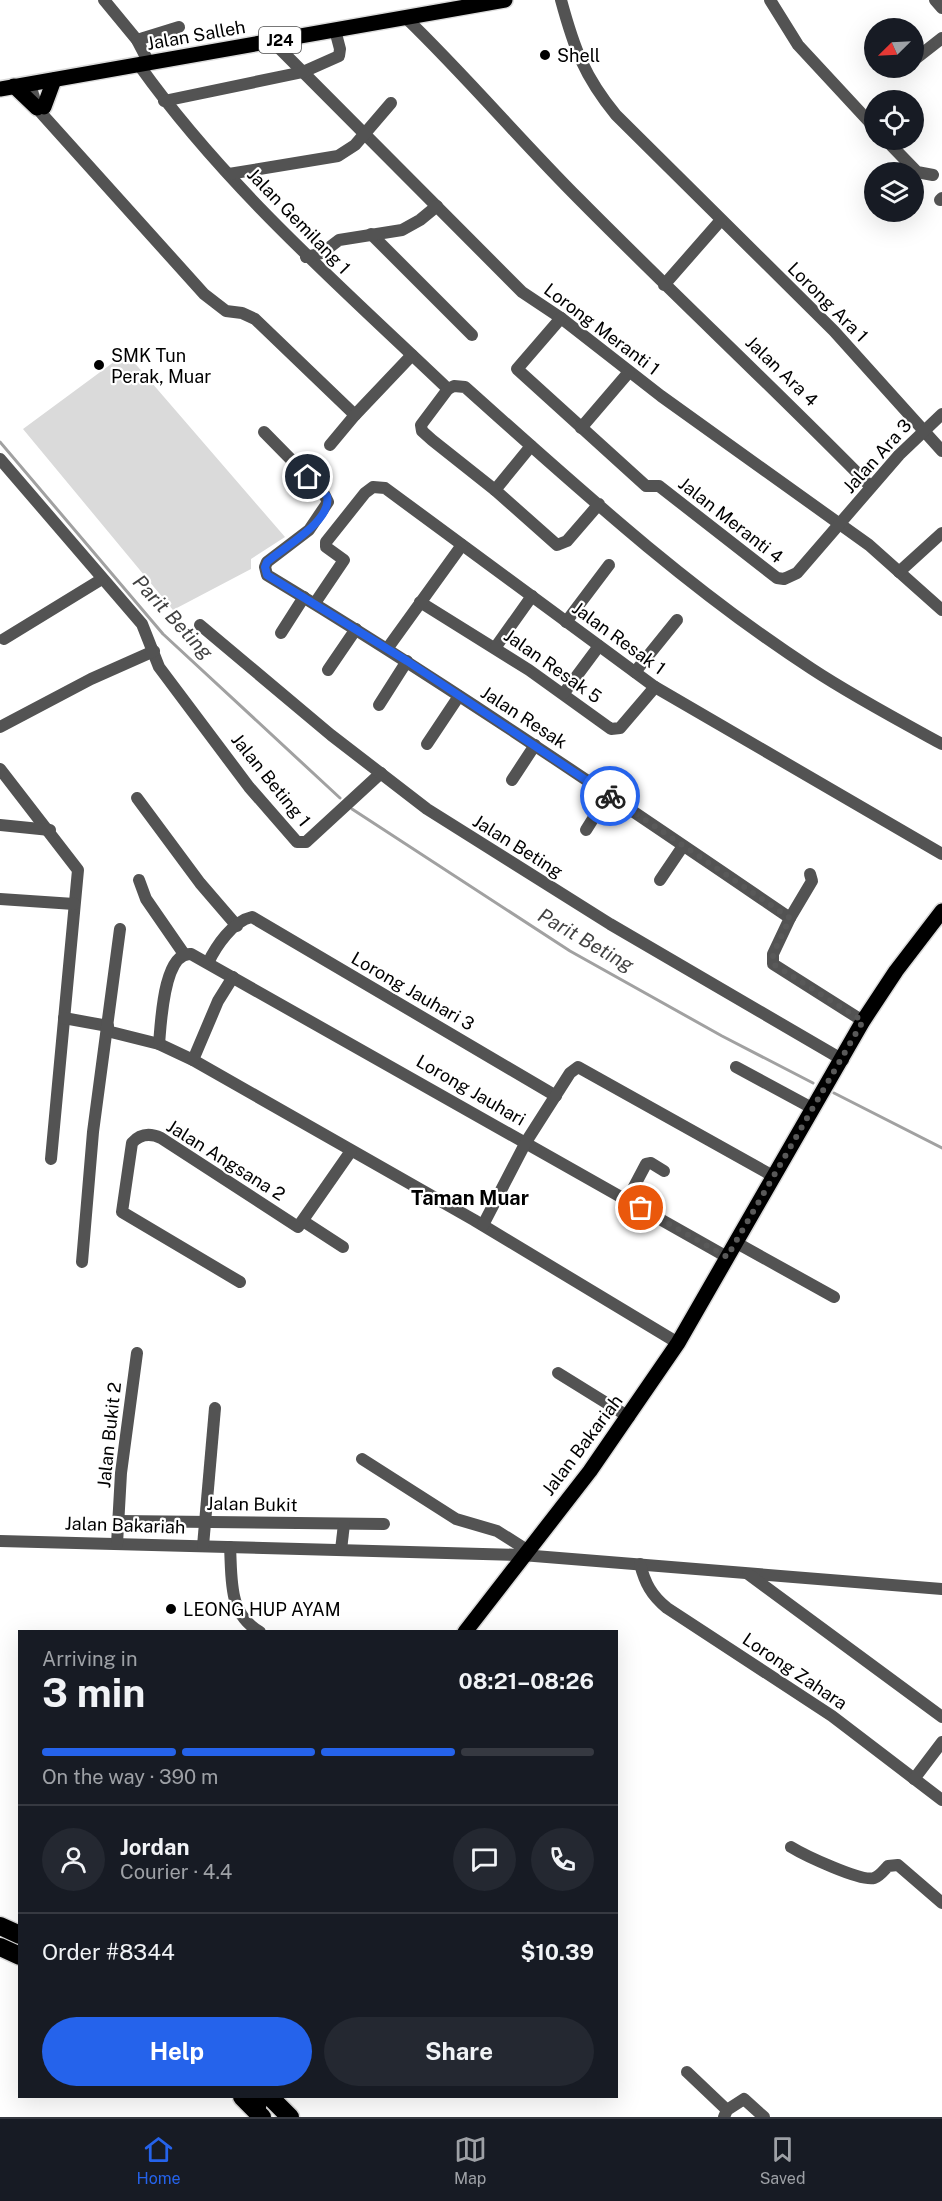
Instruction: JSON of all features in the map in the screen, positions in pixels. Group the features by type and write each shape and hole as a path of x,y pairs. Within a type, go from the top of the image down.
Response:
{"highway":[{"path":"0,1926 18,1934"},
{"path":"0,1947 18,1955"},
{"path":"237,2098 256,2112"},
{"path":"243,2098 256,2112"},
{"path":"271,2098 290,2117"},
{"path":"291,2098 301,2117"}],"main road":[{"name":"Jalan Salleh","path":"7,87 505,0"},
{"path":"7,87 43,111 54,80"},
{"name":"Jalan Bakariah","path":"525,1552 629,1417 678,1342 812,1108 843,1060 863,1021 896,971 942,911"},
{"path":"466,1630 525,1552"}],"street":[{"name":"Jalan Gemilang 1","path":"104,0 137,40 144,64 164,101 306,257 448,389"},
{"name":"Lorong Ara 1","path":"561,0 580,62 593,87 616,115 834,331 942,451"},
{"path":"770,0 798,45 864,116"},
{"path":"935,0 942,8"},
{"name":"Jalan Ara 4","path":"406,18 454,65 567,188 664,285 763,377 871,486"},
{"path":"137,40 179,27"},
{"path":"164,101 303,72 341,54 335,30"},
{"path":"924,52 942,38"},
{"name":"Lorong Meranti 1","path":"272,41 522,292 561,318 629,372 869,545 942,610"},
{"path":"34,83 43,111 132,218 204,294 226,312 242,313 255,319 355,416"},
{"path":"229,174 339,156 351,149 391,103"},
{"path":"896,150 917,172 933,175"},
{"path":"306,257 322,253 336,241 402,230 420,220 436,206"},
{"path":"664,285 721,220"},
{"path":"371,234 472,335"},
{"name":"Jalan Meranti 4","path":"561,318 517,369 645,486 659,486 777,578 784,579 797,573 840,525"},
{"path":"330,445 412,355"},
{"path":"581,428 629,372"},
{"path":"599,504 567,541 557,545 495,490 422,431 421,425 448,389 454,386 465,387 599,504 709,595 812,669 942,744"},
{"name":"Jalan Ara 3","path":"840,525 871,486 942,414"},
{"name":"Jalan Resak","path":"264,432 323,492 328,502 309,530 271,558 265,567 267,575 407,661 790,918"},
{"path":"495,490 531,446"},
{"path":"0,459 142,624 154,651 92,679 0,727"},
{"name":"Jalan Resak 1","path":"309,600 344,560 326,547 326,542 364,493 373,487 385,488 655,687 942,854"},
{"path":"899,572 942,533"},
{"path":"387,649 462,545"},
{"path":"566,622 609,565"},
{"path":"4,639 102,579"},
{"path":"495,648 532,596"},
{"path":"281,633 309,600"},
{"name":"Jalan Resak 5","path":"420,602 564,693 615,730 655,687"},
{"path":"635,672 677,620"},
{"name":"Jalan Beting","path":"200,625 427,809 648,947 843,1060"},
{"path":"328,670 356,629"},
{"path":"564,693 599,646"},
{"name":"Jalan Beting 1","path":"154,651 159,667 249,787 299,843 306,842 381,774"},
{"path":"379,705 407,661"},
{"path":"427,744 459,696"},
{"path":"512,780 535,745"},
{"path":"0,769 50,830 78,870 51,1159"},
{"path":"586,830 608,795"},
{"path":"137,798 200,884 237,926 216,947 208,963"},
{"path":"0,825 50,830"},
{"path":"660,880 683,846"},
{"path":"810,874 812,881 790,918 773,954 773,964 863,1021"},
{"path":"139,880 147,899 190,955 178,959 165,987 159,1044"},
{"path":"0,899 74,904"},
{"name":"Lorong Jauhari 3","path":"237,926 252,917 556,1096"},
{"path":"82,1262 93,1132 120,929"},
{"name":"Lorong Jauhari","path":"190,955 233,977 727,1257"},
{"path":"193,1060 218,1001 233,977"},
{"path":"64,1018 159,1044 193,1060 483,1225 678,1342"},
{"path":"736,1067 812,1108"},
{"path":"483,1225 526,1142 573,1069 582,1068 676,1124 773,1176"},
{"name":"Jalan Angsana 2","path":"240,1282 122,1212 132,1143 142,1136 154,1134 300,1224"},
{"path":"343,1247 300,1224 351,1151"},
{"path":"627,1200 646,1164 651,1163 664,1171"},
{"path":"735,1242 834,1297"},
{"name":"Jalan Bukit 2","path":"117,1544 121,1473 137,1353"},
{"path":"558,1373 629,1417"},
{"path":"203,1546 216,1408"},
{"path":"362,1459 456,1519 497,1531 525,1552 942,1589"},
{"name":"Jalan Bukit","path":"119,1521 384,1524"},
{"path":"341,1550 344,1524"},
{"name":"Jalan Bakariah","path":"0,1541 341,1550 525,1552"},
{"path":"230,1547 234,1605 245,1622 257,1630"},
{"name":"Lorong Zahara","path":"640,1564 645,1583 654,1598 832,1716 942,1800"},
{"path":"747,1573 942,1717"},
{"path":"914,1779 942,1742"},
{"path":"791,1847 814,1860 868,1879 879,1876 888,1866 898,1865 942,1903"},
{"path":"687,2072 725,2114 744,2099 764,2117"}],"shaded area":[{"path":"126,353 285,537 251,559 251,569 173,610 23,429"}],"waterway":[{"name":"Parit Beting","path":"0,442 163,634 340,798"},
{"name":"Parit Beting","path":"352,809 570,951 722,1036 813,1083"},
{"name":"Parit Beting","path":"834,1093 942,1148"}],"way so far":[{"path":"610,796 790,918 773,954 773,964 863,1021 843,1060 806,1117 727,1257 641,1208"}],"place":[{"name":"Shell","path":"545,55"},
{"name":"SMK Tun Perak, Muar","path":"99,365"},
{"name":"LEONG HUP AYAM","path":"171,1609"}],"district":[{"name":"Taman Muar","path":"470,1198"}],"route":[{"path":"308,477 327,496 327,507 309,530 267,562 265,571 267,575 407,661 610,796"}]}
